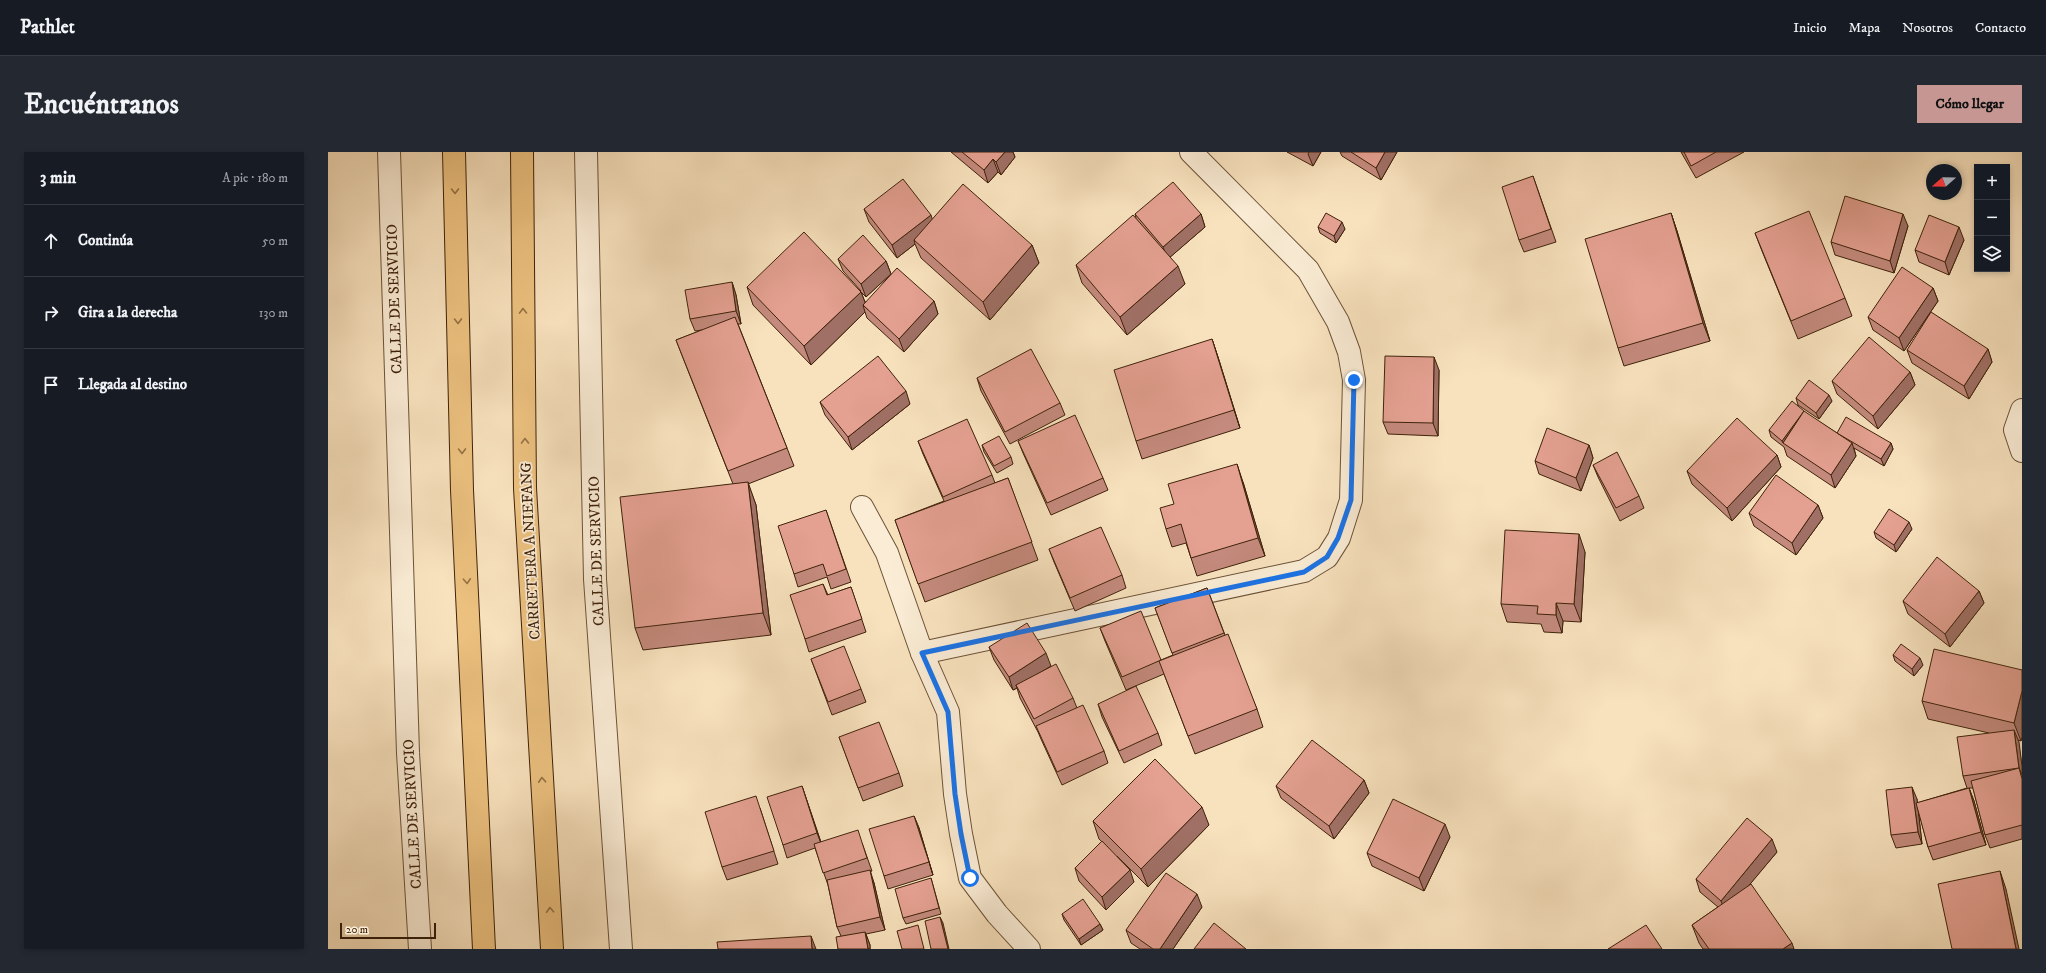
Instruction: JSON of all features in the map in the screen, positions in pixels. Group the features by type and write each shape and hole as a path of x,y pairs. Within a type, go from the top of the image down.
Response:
{"main road":[{"path":"454,152 462,490 484,949"},
{"name":"CARRETERA A NIEFANG","path":"522,152 525,488 552,949"}],"street":[{"name":"CALLE DE SERVICIO","path":"390,152 408,753 420,949"},
{"name":"CALLE DE SERVICIO","path":"586,152 595,579 621,949"},
{"path":"922,653 1304,572 1327,557 1338,538 1351,500 1354,380 1349,352 1338,322 1308,270 1191,152"},
{"path":"2022,410 2015,430 2022,451"},
{"path":"862,507 887,553 922,653 948,712 956,800 970,878 997,914 1029,949"}],"building":[{"path":"962,152 1005,152 996,162 993,159 984,170"},
{"path":"1351,152 1385,152 1376,168"},
{"path":"1684,152 1716,152 1691,166"},
{"path":"1533,176 1551,229 1519,240 1502,187"},
{"path":"903,179 931,215 892,245 864,209"},
{"path":"1173,182 1201,214 1163,247 1135,214"},
{"path":"963,184 1032,245 983,302 914,240"},
{"path":"1845,196 1903,214 1890,261 1831,242"},
{"path":"1809,211 1845,298 1791,321 1755,233"},
{"path":"1326,213 1342,222 1334,236 1318,227"},
{"path":"1671,213 1703,323 1618,348 1585,239"},
{"path":"1133,215 1178,266 1120,317 1076,265"},
{"path":"1929,215 1959,227 1945,262 1915,250"},
{"path":"804,232 861,292 804,346 747,287"},
{"path":"863,235 886,261 861,284 838,259"},
{"path":"1902,267 1933,288 1899,338 1868,317"},
{"path":"897,268 934,301 899,339 863,305"},
{"path":"732,282 736,311 690,319 685,290"},
{"path":"1931,312 1988,349 1964,386 1907,350"},
{"path":"735,317 787,448 728,471 676,340"},
{"path":"1869,337 1910,372 1873,416 1832,381"},
{"path":"1212,339 1234,410 1136,441 1114,370"},
{"path":"1031,349 1060,403 1005,432 977,378"},
{"path":"878,356 906,391 848,437 820,402"},
{"path":"1385,356 1434,357 1433,423 1383,422"},
{"path":"1809,380 1829,395 1816,413 1796,398"},
{"path":"1792,401 1804,411 1782,441 1769,430"},
{"path":"1804,411 1852,443 1831,475 1783,443"},
{"path":"1075,415 1103,478 1047,503 1018,441"},
{"path":"1846,417 1891,443 1881,459 1837,433"},
{"path":"1737,418 1777,455 1727,508 1687,471"},
{"path":"967,419 992,475 943,497 918,441"},
{"path":"1547,428 1589,445 1576,478 1535,461"},
{"path":"999,436 1011,457 994,466 982,445"},
{"path":"1617,452 1639,496 1616,508 1593,465"},
{"path":"1237,464 1258,538 1191,558 1181,524 1166,529 1160,508 1174,504 1168,484"},
{"path":"1776,475 1818,505 1792,543 1749,513"},
{"path":"1008,478 1032,542 918,584 895,520"},
{"path":"748,482 763,613 635,628 620,497"},
{"path":"1889,509 1909,522 1894,545 1874,532"},
{"path":"826,510 846,569 827,576 823,564 794,574 778,526"},
{"path":"1101,527 1122,575 1070,598 1049,549"},
{"path":"1505,530 1579,534 1574,604 1556,603 1556,615 1537,614 1538,606 1501,604"},
{"path":"1937,557 1979,591 1945,634 1903,601"},
{"path":"823,584 827,595 851,587 862,619 805,639 790,595"},
{"path":"1207,588 1224,633 1172,653 1155,608"},
{"path":"1141,611 1161,660 1122,677 1100,628"},
{"path":"1027,623 1046,653 1009,677 989,647"},
{"path":"1228,634 1257,709 1188,736 1159,661"},
{"path":"1901,644 1920,658 1912,669 1893,655"},
{"path":"844,646 861,689 828,702 811,659"},
{"path":"1934,649 2022,670 2022,691 2014,723 1922,701"},
{"path":"1056,664 1073,698 1034,719 1016,685"},
{"path":"1136,686 1158,733 1119,751 1098,704"},
{"path":"1083,705 1104,751 1057,772 1036,726"},
{"path":"879,722 899,773 858,788 839,737"},
{"path":"2014,730 2019,768 1963,776 1957,737"},
{"path":"1312,740 1364,780 1329,826 1276,786"},
{"path":"1155,759 1202,807 1141,869 1093,821"},
{"path":"2019,768 2022,779 2022,825 1985,835 1971,781"},
{"path":"802,786 817,833 783,845 767,797"},
{"path":"1912,787 1918,832 1891,835 1886,790"},
{"path":"1969,788 1981,832 1928,847 1916,803"},
{"path":"756,796 774,851 722,867 705,812"},
{"path":"1393,799 1445,824 1419,878 1367,853"},
{"path":"914,816 929,862 884,876 869,829"},
{"path":"1747,818 1772,839 1721,901 1696,879"},
{"path":"858,830 867,858 823,873 814,844"},
{"path":"1102,841 1130,870 1102,897 1075,868"},
{"path":"870,870 880,917 837,927 827,880"},
{"path":"2000,871 2016,949 1952,949 1938,884"},
{"path":"1166,873 1197,894 1160,949 1153,949 1126,930"},
{"path":"931,878 939,908 903,918 895,889"},
{"path":"1751,884 1792,943 1783,949 1709,949 1692,925"},
{"path":"1083,899 1100,924 1079,939 1062,914"},
{"path":"940,917 948,949 931,949 925,921"},
{"path":"1214,923 1246,949 1194,949"},
{"path":"918,925 924,949 902,949 897,931"},
{"path":"1646,925 1662,949 1608,949"},
{"path":"865,932 868,949 838,949 836,937"},
{"path":"811,936 812,949 718,949 717,942"}],"route":[{"path":"970,878 955,794 948,712 922,653 1304,572 1327,557 1338,538 1351,500 1354,380"}]}
